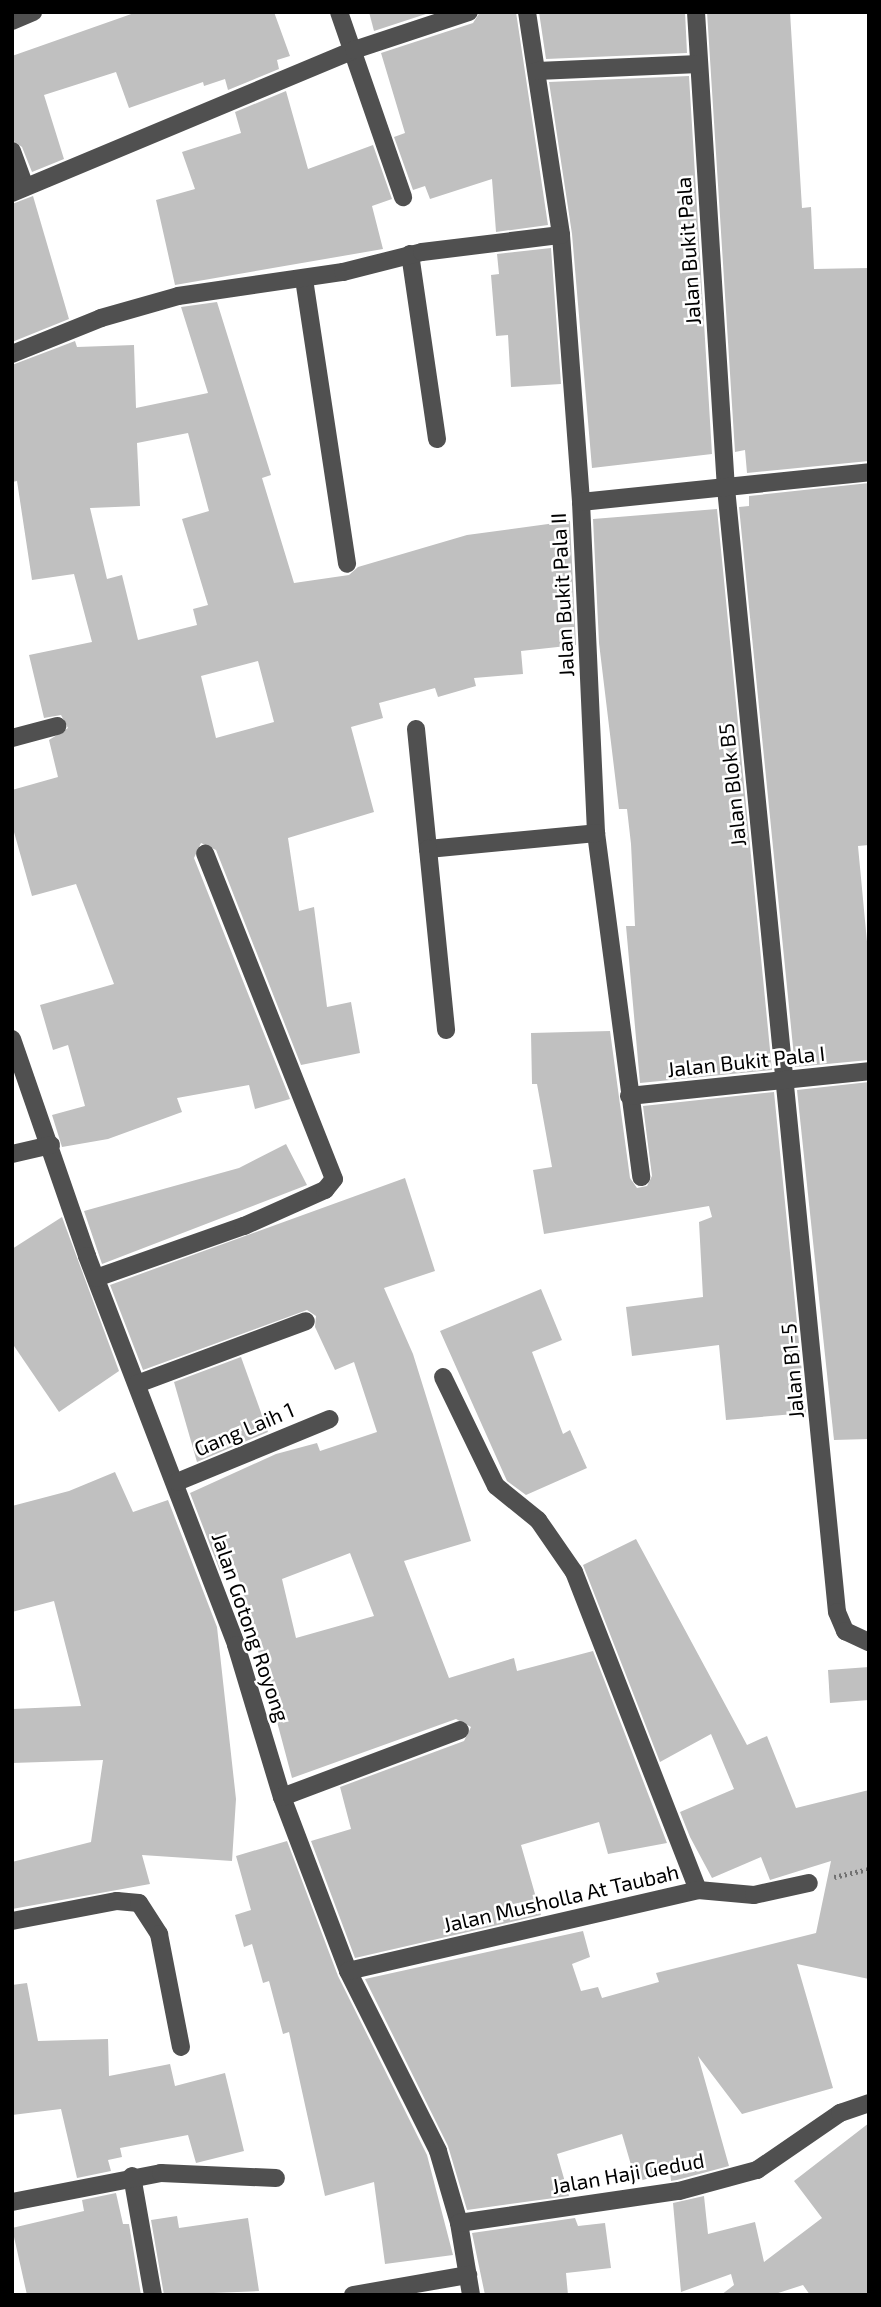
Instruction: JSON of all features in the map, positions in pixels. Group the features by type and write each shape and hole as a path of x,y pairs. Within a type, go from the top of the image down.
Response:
{"street":[{"path":"12,21 33,12"},
{"path":"339,12 403,197"},
{"path":"12,151 19,190 354,50 469,12"},
{"name":"Jalan Bukit Pala II","path":"527,12 561,235 581,502 596,833 640,1177"},
{"name":"Jalan Bukit Pala","path":"696,12 726,488"},
{"path":"537,71 699,64"},
{"path":"12,354 101,318 178,296 304,279 410,254 561,235"},
{"path":"410,254 437,439"},
{"path":"304,279 347,564"},
{"path":"581,502 869,472"},
{"name":"Jalan Blok B5","path":"726,488 783,1079"},
{"path":"12,738 57,726"},
{"path":"416,729 446,1030"},
{"path":"428,849 596,833"},
{"path":"96,1278 244,1226 325,1191 334,1179 205,855"},
{"name":"Jalan Gotong Royong","path":"12,1040 96,1278 177,1482 236,1645 282,1797 348,1971 438,2151 459,2223 471,2295"},
{"name":"Jalan Bukit Pala I","path":"629,1096 869,1071"},
{"name":"Jalan B1-5","path":"783,1079 837,1612 845,1631 869,1642"},
{"path":"12,1154 51,1145"},
{"path":"137,1384 306,1321"},
{"path":"443,1377 496,1486 538,1520 574,1572 698,1890"},
{"name":"Gang Laih 1","path":"177,1482 330,1419"},
{"path":"282,1797 460,1730"},
{"name":"Jalan Musholla At Taubah","path":"348,1971 698,1890 754,1895 809,1883"},
{"path":"12,1921 117,1901 139,1903 159,1934 181,2047"},
{"name":"Jalan Haji Gedud","path":"459,2223 679,2191 757,2170 840,2113 869,2103"},
{"path":"12,2202 132,2176 237,2172 276,2178"},
{"path":"132,2176 153,2295"},
{"path":"353,2295 468,2275"}],"path":[{"path":"809,1883 869,1869"}],"building":[{"path":"137,12 274,12 290,56 277,60 279,69 228,90 225,79 204,86 203,82 129,108 116,72 44,95 64,159 32,172 22,147 12,140 12,56"},
{"path":"369,12 432,12 374,31"},
{"path":"480,12 516,12 548,225 496,232 492,179 430,199 425,186 413,190 394,137 405,133 381,53 473,23"},
{"path":"539,12 685,12 687,53 546,59"},
{"path":"707,12 790,12 802,208 811,207 814,269 869,268 869,461 747,473 745,450 735,452"},
{"path":"689,76 712,454 592,468 572,234 549,82"},
{"path":"286,91 308,169 373,145 392,199 372,206 383,249 175,285 156,200 195,189 182,152 241,133 235,112"},
{"path":"33,196 69,319 12,342 12,204"},
{"path":"551,248 561,384 511,387 508,335 496,336 491,275 499,274 497,254"},
{"path":"217,302 271,475 262,478 294,583 349,575 358,567 467,535 570,521 576,645 521,651 523,674 474,678 476,686 438,697 435,688 379,703 383,718 351,727 374,812 288,838 299,911 314,907 327,1007 351,1002 360,1053 301,1065 216,850 201,843 194,858 290,1099 255,1109 249,1085 177,1098 182,1112 108,1139 62,1147 52,1115 85,1106 68,1045 53,1050 40,1005 114,984 76,884 32,896 12,825 12,790 58,777 49,740 68,728 61,715 44,718 29,655 92,642 74,574 32,580 17,481 12,482 12,365 75,341 77,347 134,345 136,408 208,393 181,307","holes":["188,433 209,511 182,519 208,605 193,609 197,625 138,640 122,575 107,579 90,508 140,506 137,443","258,661 274,722 216,738 201,676"]},
{"path":"869,483 869,845 858,846 869,963 869,1060 795,1067 739,507 749,506 749,496"},
{"path":"717,509 772,1070 640,1083 626,926 635,926 631,844 627,809 619,809 599,643 593,519"},
{"path":"610,1031 630,1178 637,1188 647,1186 652,1176 643,1106 774,1092 806,1413 726,1420 719,1345 632,1356 626,1307 703,1297 699,1222 712,1217 709,1206 544,1234 533,1170 552,1167 537,1084 532,1084 531,1033"},
{"path":"869,1082 869,1439 834,1440 797,1090"},
{"path":"286,1144 307,1185 102,1264 84,1211 239,1168"},
{"path":"405,1178 435,1271 384,1288 413,1354 471,1541 404,1561 449,1678 514,1658 517,1671 593,1651 667,1843 608,1854 599,1822 521,1845 541,1915 355,1958 311,1841 351,1829 340,1787 464,1741 471,1727 456,1719 292,1778 236,1568 220,1571 190,1493 276,1454 317,1443 320,1451 377,1432 354,1362 335,1370 315,1327 316,1316 307,1310 143,1370 110,1285","holes":["350,1553 374,1616 296,1638 282,1579"]},
{"path":"62,1217 119,1371 59,1412 12,1343 12,1249"},
{"path":"541,1289 562,1340 532,1352 563,1434 570,1430 587,1468 526,1495 507,1481 440,1331"},
{"path":"241,1357 268,1432 197,1462 174,1382"},
{"path":"115,1472 133,1512 168,1500 217,1627 236,1799 232,1861 142,1855 150,1884 12,1909 12,1862 91,1842 103,1760 12,1763 12,1709 81,1706 54,1601 12,1612 12,1506 69,1491"},
{"path":"636,1539 747,1745 767,1736 796,1808 869,1790 869,1979 797,1964 833,2088 742,2114 698,2056 729,2166 677,2180 671,2181 670,2172 636,2182 622,2134 557,2154 569,2196 467,2210 448,2146 365,1979 583,1931 590,1957 572,1964 581,1991 598,1987 602,1998 659,1982 656,1973 816,1933 831,1861 770,1880 761,1857 712,1878 690,1837 680,1812 734,1789 711,1734 660,1762 583,1565"},
{"path":"869,1667 869,1700 830,1703 828,1670"},
{"path":"287,1841 338,1976 427,2155 453,2255 385,2264 374,2182 325,2196 289,2032 283,2034 269,1981 263,1983 252,1944 244,1947 235,1915 251,1910 236,1856"},
{"path":"27,1983 38,2041 108,2039 109,2076 170,2064 175,2086 225,2073 244,2151 196,2163 188,2135 120,2148 122,2157 108,2160 111,2171 77,2178 61,2109 12,2115 12,1985"},
{"path":"869,2123 869,2295 810,2295 803,2285 772,2295 721,2295 734,2285 731,2274 681,2292 673,2203 704,2196 708,2234 755,2222 764,2262 822,2218 794,2181"},
{"path":"116,2193 123,2224 129,2224 141,2295 27,2295 12,2228 84,2211 82,2200"},
{"path":"177,2216 179,2228 248,2218 259,2291 164,2295 151,2220"},
{"path":"575,2218 578,2226 605,2223 611,2268 566,2273 568,2295 485,2295 472,2233"}]}
